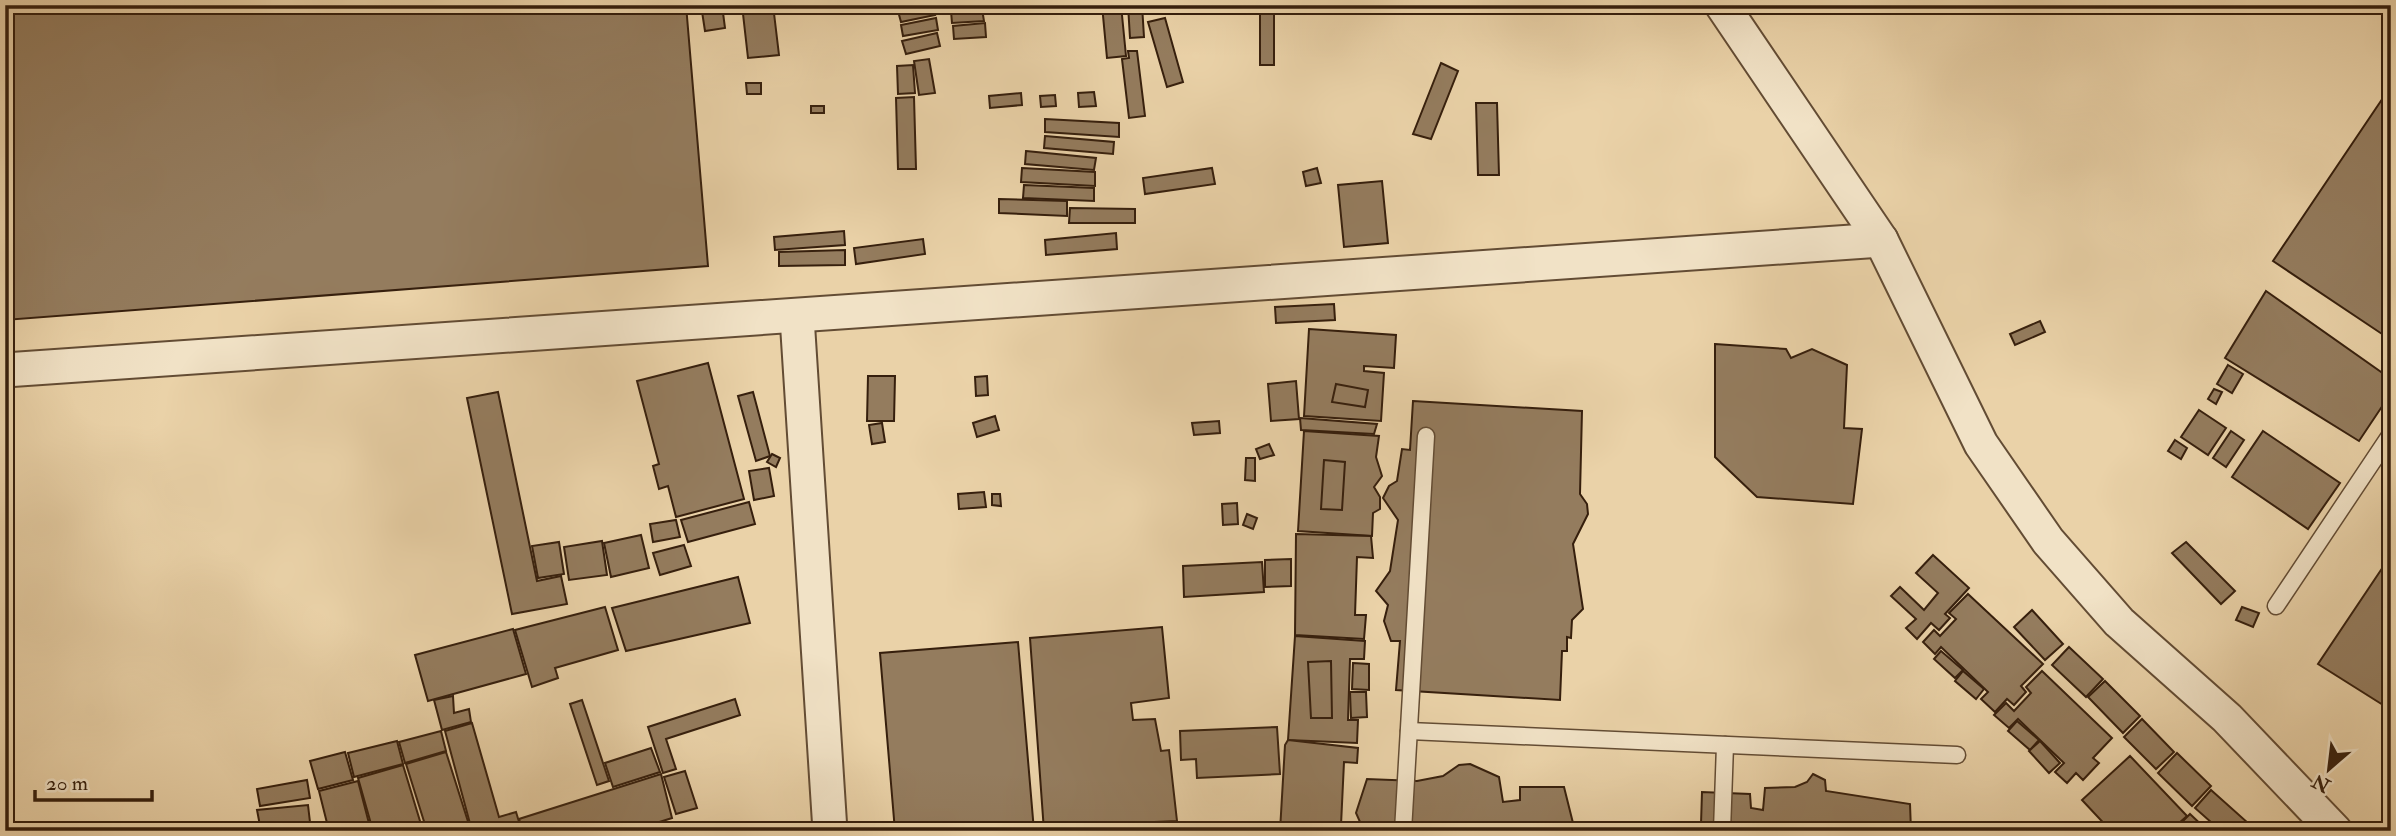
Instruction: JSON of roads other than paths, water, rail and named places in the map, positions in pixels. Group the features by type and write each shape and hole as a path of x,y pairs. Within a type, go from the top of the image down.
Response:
{"street":[{"path":"1722,5 1881,240 1981,444 2048,541 2119,622 2227,718 2335,831"},
{"path":"5,370 1881,240"},
{"path":"797,317 830,831"}],"lane":[{"path":"2276,606 2391,434"},
{"path":"1403,831 1426,436"},
{"path":"1409,731 1957,755"},
{"path":"1722,831 1725,745"}]}
